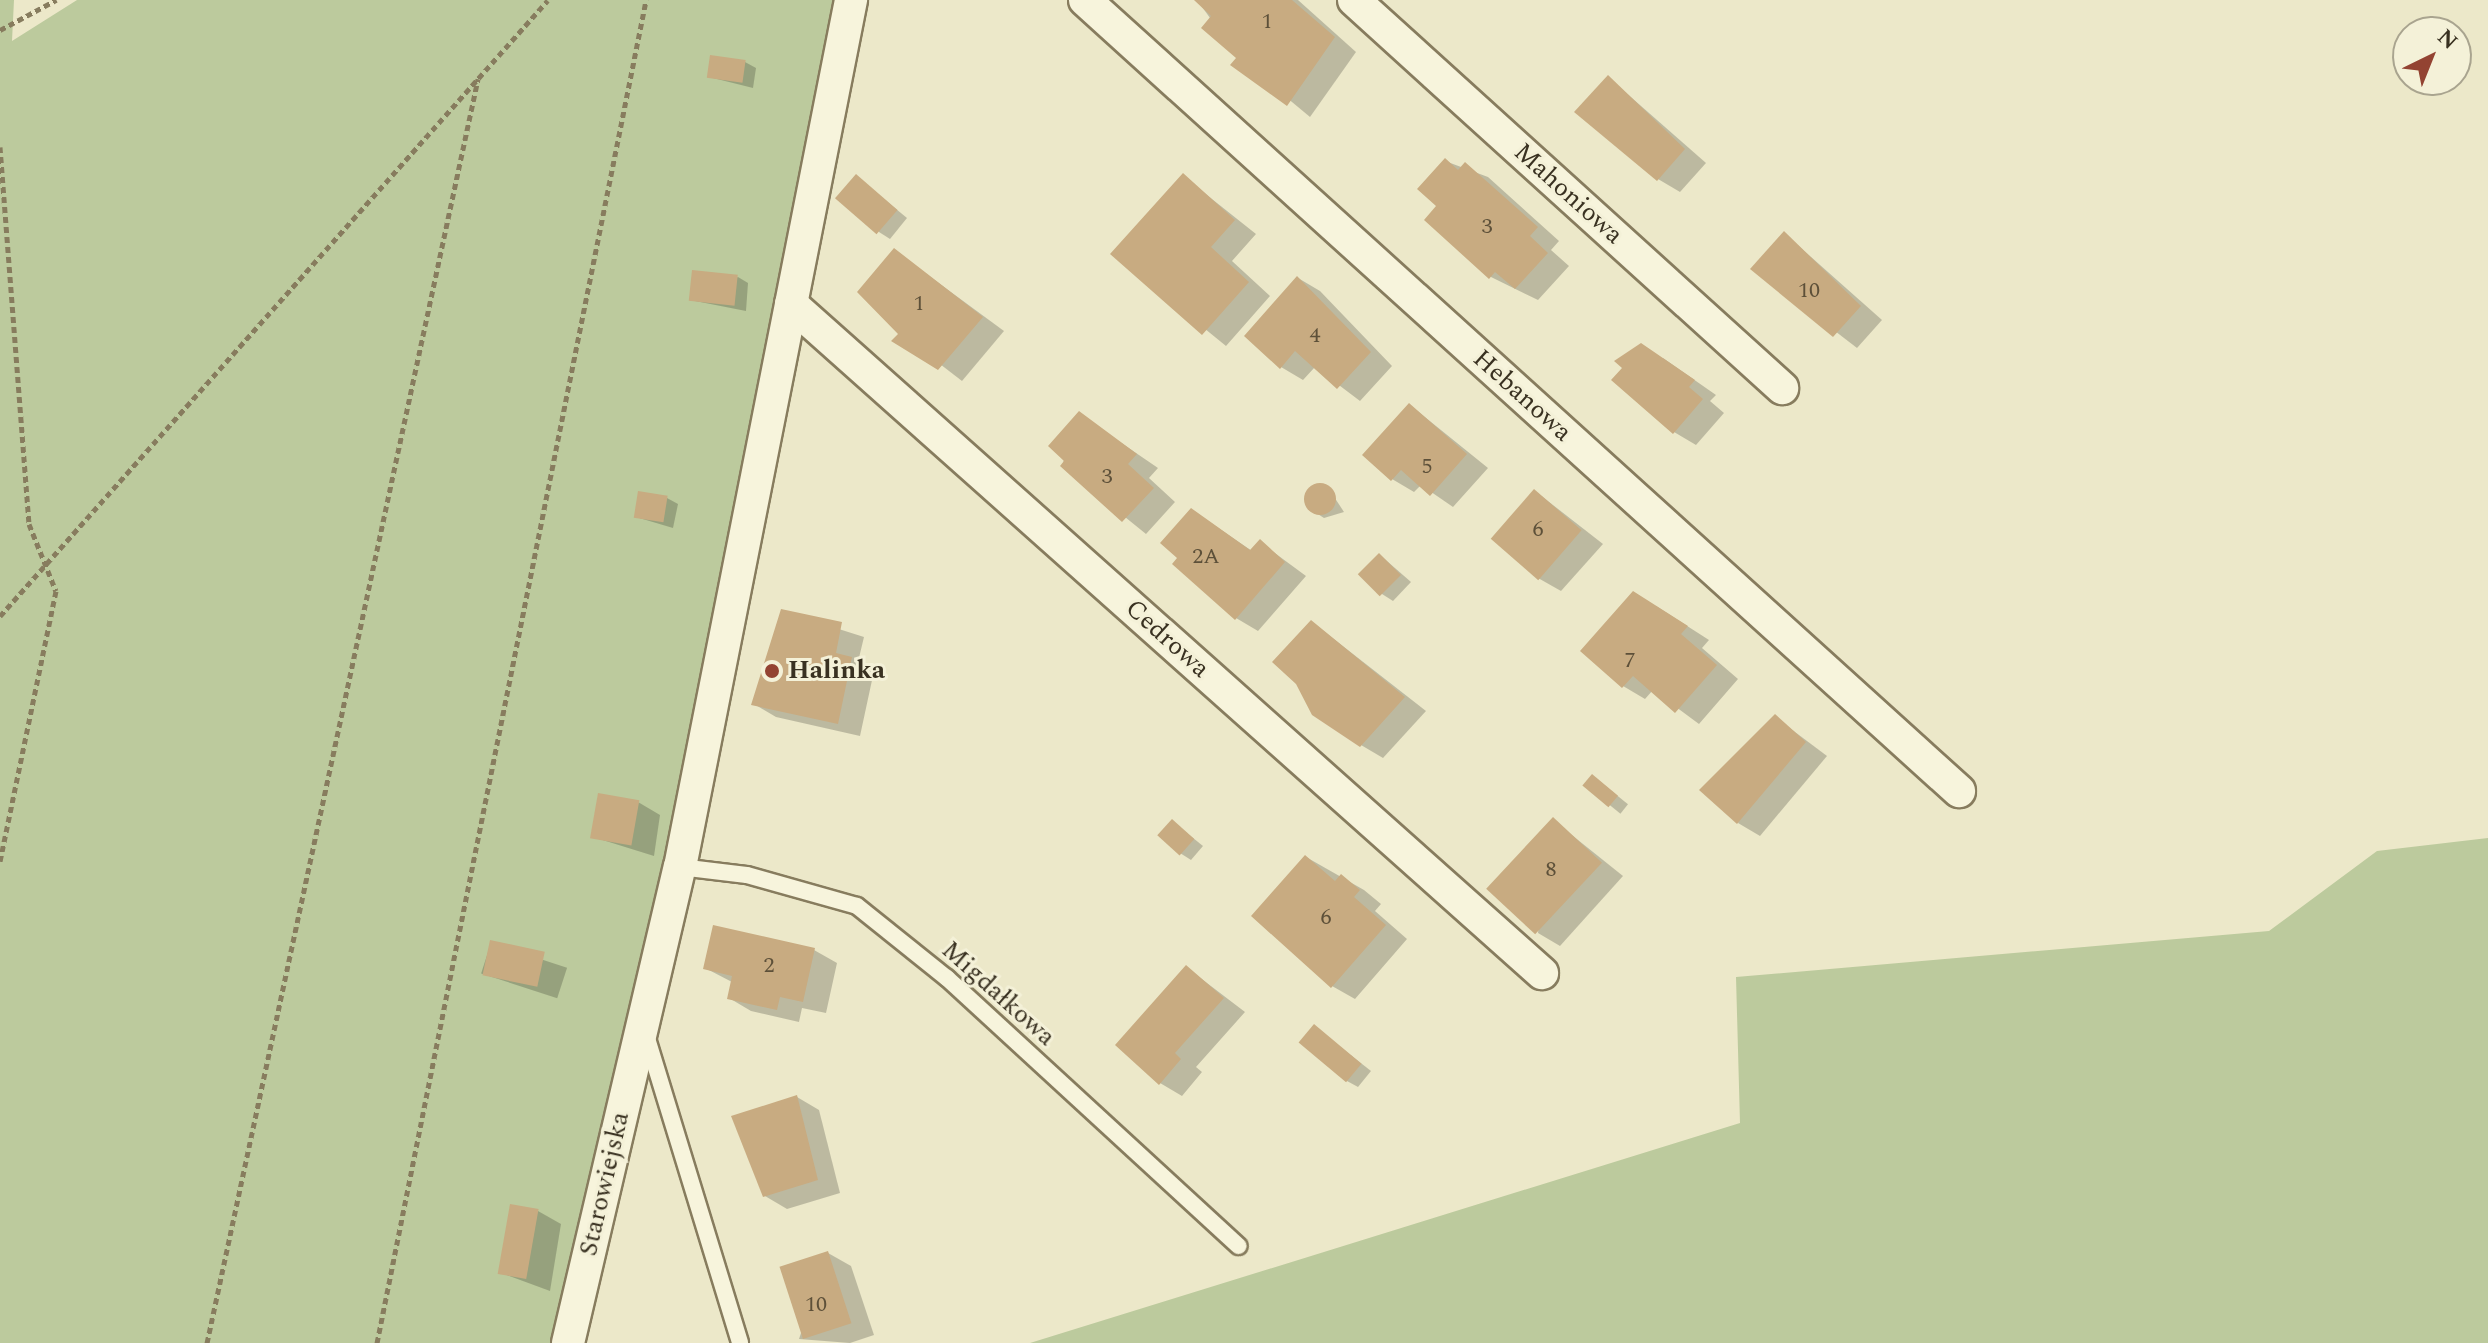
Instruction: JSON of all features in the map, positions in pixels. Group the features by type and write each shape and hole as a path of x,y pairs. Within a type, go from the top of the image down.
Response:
{"street":[{"name":"Starowiejska","path":"568,1343 680,867 851,0"},
{"name":"Hebanowa","path":"1085,0 1959,791"},
{"name":"Mahoniowa","path":"1354,0 1782,388"},
{"name":"Cedrowa","path":"791,304 1542,973"}],"lane":[{"name":"Migdałkowa","path":"680,867 747,875 857,906 947,978 1238,1246"},
{"path":"643,1026 740,1343"}],"path":[{"path":"0,30 56,0"},
{"path":"0,616 548,0"},
{"path":"377,1343 646,0"},
{"path":"207,1343 478,79"},
{"path":"0,147 29,524 49,561 56,591 0,861"}],"green space":[{"path":"0,0 14,0 12,41 77,0 849,0 585,1343 0,1343"},
{"path":"2488,838 2488,1343 1030,1343 1740,1123 1736,977 2269,931 2377,851"}],"building":[{"path":"1194,0 1292,0 1335,37 1287,106 1230,65 1236,58 1201,28 1211,16"},
{"path":"710,55 746,60 742,83 707,78"},
{"path":"1608,75 1685,149 1657,181 1574,112"},
{"path":"1445,158 1458,170 1465,162 1538,227 1530,236 1548,253 1515,289 1495,272 1489,279 1424,220 1436,206 1417,189"},
{"path":"1183,173 1235,220 1211,247 1249,282 1202,335 1110,254"},
{"path":"856,174 898,210 877,234 835,198"},
{"path":"1784,231 1861,306 1833,337 1750,269"},
{"path":"894,248 983,317 938,370 891,341 898,334 857,292"},
{"path":"692,270 738,275 735,306 689,301"},
{"path":"1297,276 1371,352 1337,389 1295,351 1280,369 1244,336"},
{"path":"1641,343 1695,380 1689,387 1703,399 1673,434 1611,380 1622,368 1614,361"},
{"path":"1409,403 1467,454 1430,496 1401,470 1391,481 1362,455"},
{"path":"1079,411 1137,454 1128,464 1154,488 1122,522 1060,466 1064,461 1048,446"},
{"path":"1320,483 1331,488 1336,499 1331,510 1320,515 1309,510 1304,499 1309,488"},
{"path":"1534,489 1582,530 1538,580 1491,539"},
{"path":"638,491 668,496 663,522 634,518"},
{"path":"1191,508 1250,550 1260,539 1285,562 1235,620 1172,564 1177,558 1160,543"},
{"path":"1379,553 1401,575 1380,596 1358,574"},
{"path":"1633,591 1688,626 1681,634 1717,665 1675,713 1633,676 1622,688 1580,651"},
{"path":"781,609 842,622 836,653 852,657 838,724 751,705"},
{"path":"1311,620 1405,697 1360,747 1312,715 1296,684 1272,662"},
{"path":"1775,714 1806,742 1737,824 1699,790"},
{"path":"1592,774 1618,796 1608,807 1582,785"},
{"path":"598,793 639,800 631,846 590,838"},
{"path":"1553,817 1602,863 1535,934 1486,889"},
{"path":"1172,819 1194,839 1180,855 1157,835"},
{"path":"1305,855 1335,881 1341,874 1360,890 1354,897 1386,925 1331,988 1251,916"},
{"path":"713,925 815,948 803,1002 780,997 777,1010 727,999 732,976 703,969"},
{"path":"490,940 545,952 537,987 483,975"},
{"path":"1186,965 1224,998 1175,1053 1181,1059 1159,1085 1115,1045"},
{"path":"1314,1024 1361,1064 1346,1082 1299,1042"},
{"path":"797,1095 818,1180 763,1197 731,1116"},
{"path":"510,1204 539,1209 526,1279 498,1274"},
{"path":"828,1251 851,1323 803,1339 779,1267"}],"place":[{"name":"Halinka","path":"772,671"}]}
